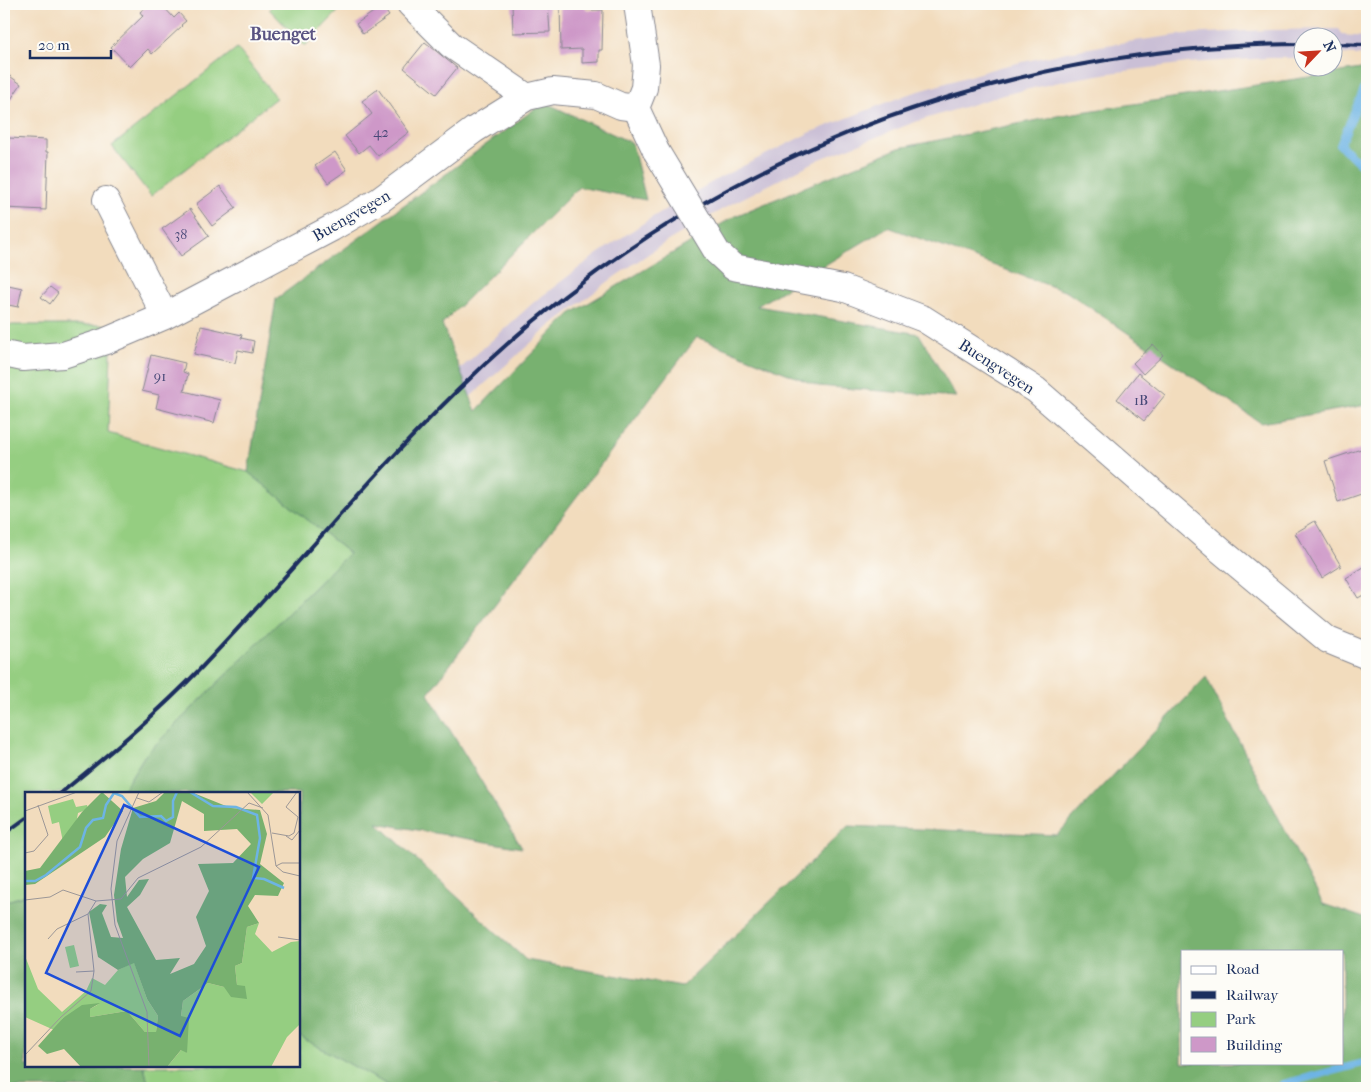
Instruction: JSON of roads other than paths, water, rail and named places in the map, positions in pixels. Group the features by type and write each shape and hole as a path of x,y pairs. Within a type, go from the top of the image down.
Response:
{"street":[{"path":"410,4 451,45 527,97"},
{"path":"636,108 644,88 646,65 637,4"},
{"name":"Buengvegen","path":"4,354 23,358 63,355 106,341 165,316 332,228 380,200 474,130 527,97 553,90 596,95 621,106 636,108 656,151 717,252 733,267 843,288 924,319 1036,390 1220,550 1328,640 1367,656"},
{"path":"106,200 165,316"}],"waterway":[{"path":"1367,82 1340,145 1367,170"},
{"path":"1280,1088 1283,1084 1367,1062"}],"railway":[{"path":"1344,44 1367,45"},
{"path":"62,792 98,763 185,684 234,633 360,492 458,390 546,311 641,242 741,182 846,133 956,95 1069,67 1186,50 1294,45"},
{"path":"4,834 25,819"}],"district":[{"name":"Buenget","path":"283,34"}]}
